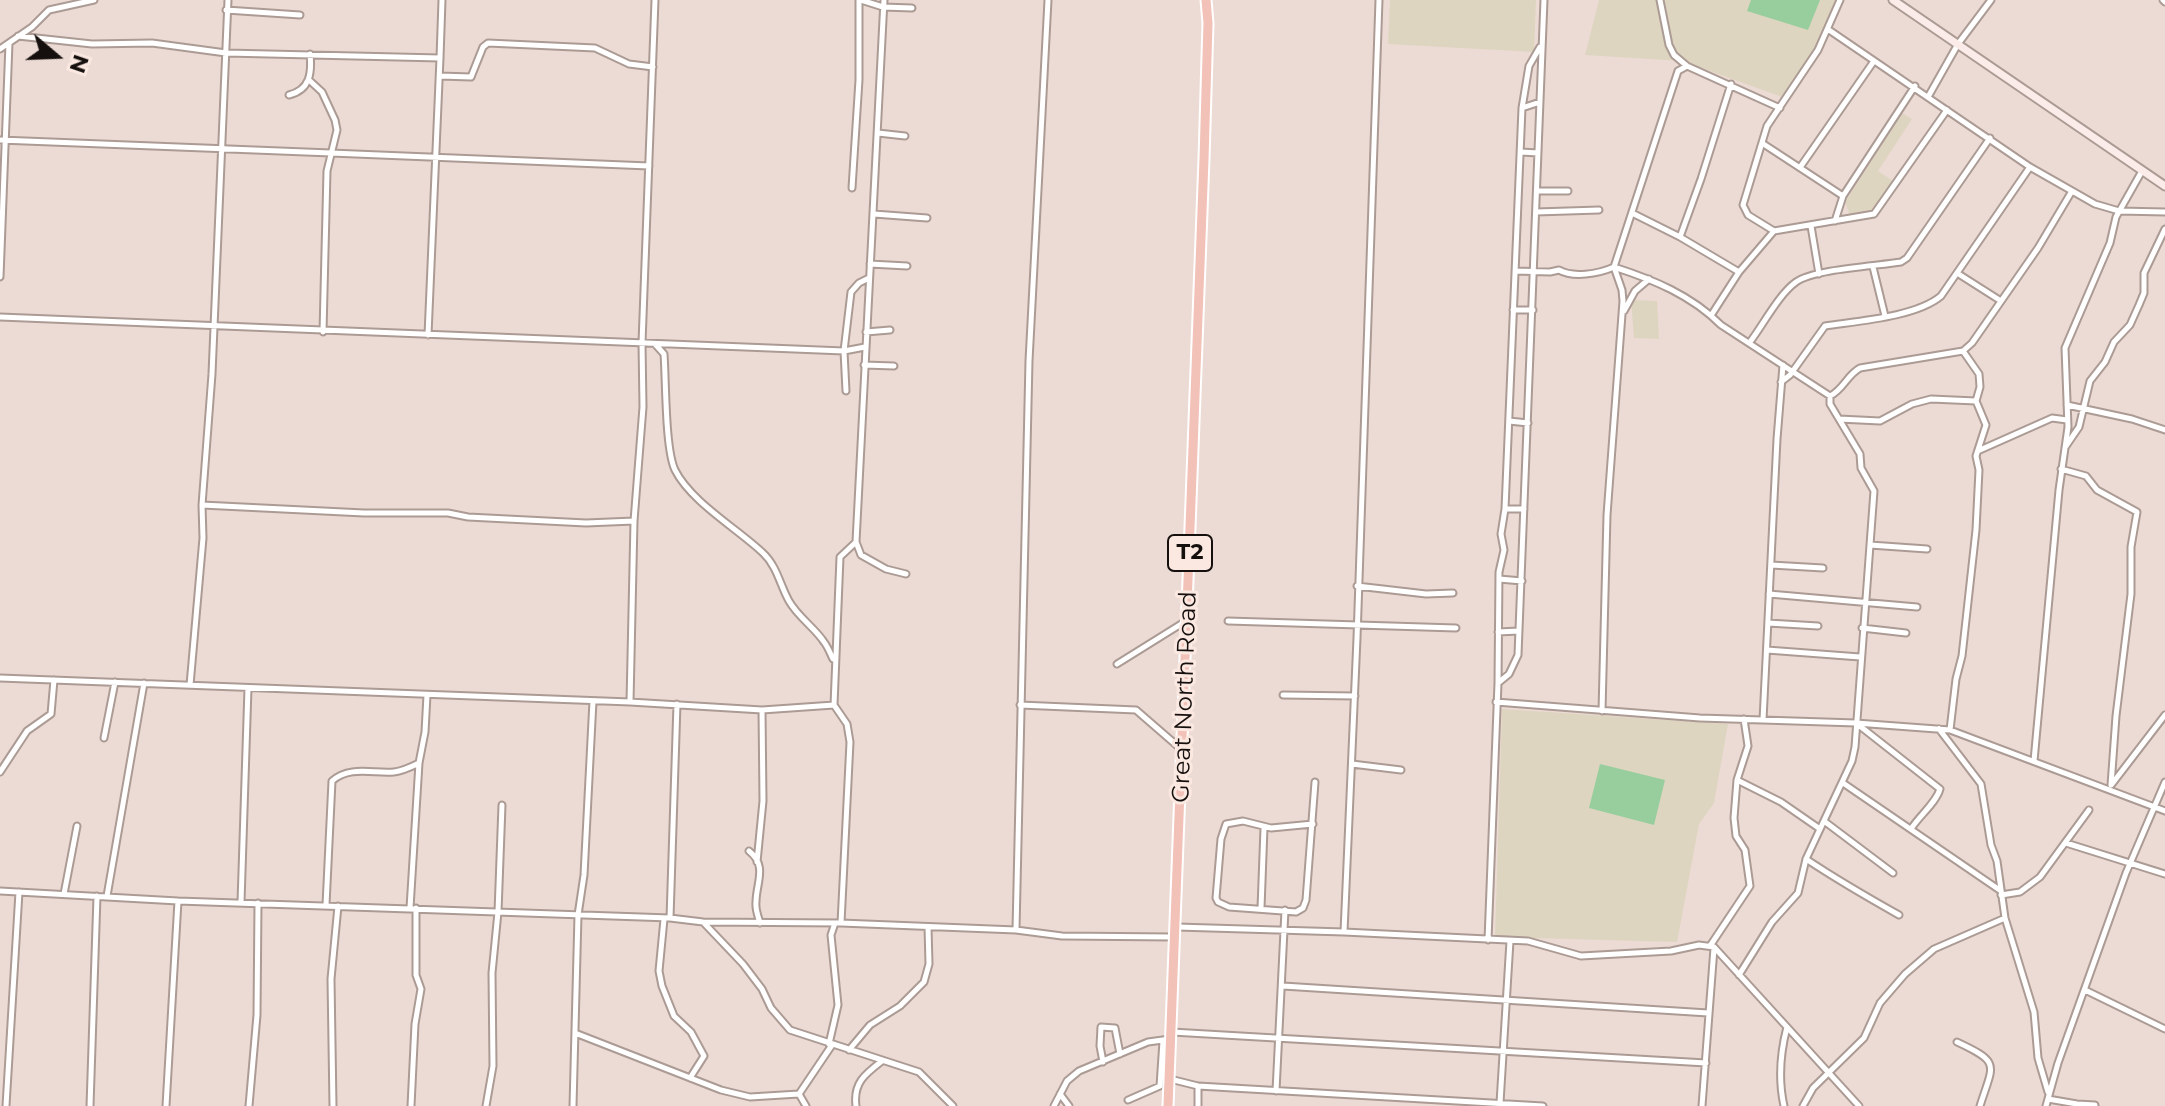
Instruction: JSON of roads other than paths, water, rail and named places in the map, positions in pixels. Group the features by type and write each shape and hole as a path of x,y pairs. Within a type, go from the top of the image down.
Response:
{"highway":[{"name":"Great North Road","path":"1168,1106 1166,1077 1177,932 1184,752 1208,23 1206,0"}],"street":[{"path":"0,49 49,10 94,0"},
{"path":"190,685 203,538 202,505 212,374 228,0"},
{"path":"428,335 442,0"},
{"path":"630,702 634,521 643,407 642,343 655,0"},
{"path":"852,188 859,80 860,0 912,8"},
{"path":"1016,930 1029,361 1048,0"},
{"path":"1344,932 1379,0"},
{"path":"1498,683 1516,664 1519,631 1544,0"},
{"path":"1660,0 1668,43 1677,58 1687,66 1780,108"},
{"path":"1840,0 1829,30 1767,126 1743,205 1744,211 1774,231 1867,217 1880,208 1947,110"},
{"path":"1893,0 2165,186"},
{"path":"1928,97 1958,44 1991,0"},
{"path":"883,4 856,542 861,555 886,569 906,574"},
{"path":"226,10 300,15"},
{"path":"1829,30 2030,167 2095,204 2119,211 2165,212"},
{"path":"18,36 92,44 152,43 226,53 440,58"},
{"path":"1488,940 1498,683 1498,579 1504,550 1501,534 1505,509 1522,108 1529,66 1542,42"},
{"path":"0,277 9,43"},
{"path":"440,76 471,77 483,47 488,43 595,48 629,64 653,67"},
{"path":"289,95 302,89 309,80 310,54"},
{"path":"1602,711 1607,515 1622,316 1622,290 1614,267 1678,71 1677,58"},
{"path":"1801,166 1874,61"},
{"path":"1678,71 1687,66"},
{"path":"309,80 322,92 337,130 327,171 323,332"},
{"path":"1680,237 1731,84"},
{"path":"1835,222 1843,196 1915,86"},
{"path":"1522,108 1540,102"},
{"path":"878,133 905,136"},
{"path":"1750,342 1786,291 1797,281 1819,274 1901,262 1912,253 1990,138"},
{"path":"3,140 649,166"},
{"path":"1762,143 1843,196"},
{"path":"1521,152 1538,153"},
{"path":"1781,382 1793,371 1825,326 1885,316 1931,304 1941,296 2030,167"},
{"path":"2034,761 2065,447 2067,340 2110,243 2119,211 2142,171"},
{"path":"1537,191 1568,191"},
{"path":"1830,396 1837,393 1860,368 1963,351 1972,343 2038,248 2072,191"},
{"path":"1536,212 1599,210"},
{"path":"1632,213 1739,272"},
{"path":"874,214 927,218"},
{"path":"1811,226 1819,274"},
{"path":"2065,447 2079,427 2090,381 2105,362 2114,342 2130,325 2144,293 2144,273 2165,229"},
{"path":"1712,314 1739,272 1774,231"},
{"path":"870,264 907,266"},
{"path":"1515,271 1559,270 1571,275 1601,273 1614,267 1650,278 1712,314 1721,325 1830,396"},
{"path":"1873,267 1885,316"},
{"path":"1957,273 2001,301"},
{"path":"846,391 844,351 851,292 869,278"},
{"path":"1622,316 1635,291 1650,278"},
{"path":"1513,310 1533,310"},
{"path":"1,316 323,332 844,351 865,347"},
{"path":"866,332 890,330"},
{"path":"654,344 664,354 669,434 675,469 693,493 721,520 742,533 764,553 779,575 789,602 823,640 835,661"},
{"path":"1950,730 1976,530 1979,466 1976,456 1986,425 1976,401 1980,387 1979,374 1963,351"},
{"path":"864,365 894,366"},
{"path":"1763,720 1783,365"},
{"path":"1739,975 1772,922 1798,893 1806,859 1843,783 1855,747 1874,491 1861,468 1860,454 1830,404 1830,396"},
{"path":"1838,419 1880,421 1912,404 1931,399 1976,401"},
{"path":"2067,405 2165,430"},
{"path":"1979,450 2052,418 2067,420"},
{"path":"1509,421 1528,423"},
{"path":"2061,469 2086,476 2097,490 2137,512 2131,547 2131,594 2110,788"},
{"path":"202,505 364,513 448,513 468,517 586,523 634,521"},
{"path":"1505,509 1524,509"},
{"path":"799,1094 830,1045 838,1005 831,935 838,923 850,742 847,724 834,705 835,661 840,557 856,542"},
{"path":"1870,545 1927,549"},
{"path":"1771,565 1823,568"},
{"path":"1498,579 1522,581"},
{"path":"1357,586 1426,594 1453,593"},
{"path":"1769,594 1917,607"},
{"path":"1117,664 1186,620"},
{"path":"1228,621 1456,628"},
{"path":"1768,623 1818,626"},
{"path":"1862,628 1906,633"},
{"path":"1498,632 1519,631"},
{"path":"1767,650 1860,657"},
{"path":"0,678 630,702 762,710 834,705"},
{"path":"0,772 27,731 52,713 54,680"},
{"path":"104,738 115,682"},
{"path":"107,896 144,683"},
{"path":"241,902 248,688"},
{"path":"411,1106 415,1024 421,989 416,975 413,908 419,763 427,695"},
{"path":"1283,695 1355,696"},
{"path":"573,1106 578,915 584,875 593,701"},
{"path":"1496,702 1602,711 1950,730 2165,811"},
{"path":"677,704 667,918 659,971 674,1016 691,1032 704,1056 690,1078"},
{"path":"1020,705 1136,710 1184,752"},
{"path":"757,862 763,801 762,710"},
{"path":"2110,788 2165,715"},
{"path":"1702,1106 1712,946 1750,886 1745,850 1734,831 1737,780 1748,746 1744,719"},
{"path":"1856,723 1940,789 1911,829"},
{"path":"1939,729 1979,779 2005,918 2034,1012 2038,1058 2048,1095"},
{"path":"326,905 332,781 345,774 366,770 391,772 419,763"},
{"path":"1352,764 1401,770"},
{"path":"1737,780 1781,802 1820,829"},
{"path":"1313,824 1264,828 1243,821 1226,824 1221,839 1216,898 1229,907 1300,911 1306,904 1313,824 1315,782"},
{"path":"2046,1106 2132,861 2165,782"},
{"path":"1843,783 2001,893 2020,892 2032,884 2089,810"},
{"path":"486,1106 493,1066 492,973 502,805"},
{"path":"1824,821 1893,873"},
{"path":"64,894 77,826"},
{"path":"1261,908 1264,828"},
{"path":"2066,843 2132,861 2165,874"},
{"path":"749,851 757,858 761,879 756,902 760,923"},
{"path":"1806,859 1858,894 1879,902 1899,915"},
{"path":"0,891 178,901 667,918 703,922 838,923 1016,930 1062,936 1344,932 1540,944 1581,956 1712,946 1859,1106"},
{"path":"6,1106 19,892"},
{"path":"90,1106 97,896"},
{"path":"166,1106 178,901"},
{"path":"249,1106 257,1015 258,903"},
{"path":"333,1106 331,979 338,906"},
{"path":"1276,1091 1285,910"},
{"path":"1803,1106 1813,1088 1864,1038 1880,1003 1905,974 1934,949 2005,918"},
{"path":"703,922 743,964 762,989 771,1008 790,1030 922,1074 953,1106"},
{"path":"849,1050 870,1025 900,1006 924,982 929,964 928,927"},
{"path":"1500,1103 1510,941"},
{"path":"1283,986 1708,1013"},
{"path":"2085,990 2165,1029"},
{"path":"1784,1106 1780,1054 1787,1026"},
{"path":"1103,1062 1101,1027 1115,1028 1120,1054"},
{"path":"575,1033 690,1078 750,1097 799,1094"},
{"path":"1054,1106 1067,1081 1079,1071 1169,1038 1279,1038 1706,1063"},
{"path":"1957,1042 1989,1060 1992,1069 1980,1106"},
{"path":"856,1106 855,1092 861,1079 883,1060"},
{"path":"1128,1100 1157,1088 1166,1077 1198,1086 1447,1103 1543,1106"},
{"path":"1198,1086 1198,1106"},
{"path":"799,1094 806,1106"},
{"path":"1060,1094 1069,1106"},
{"path":"2048,1095 2077,1104 2095,1105"}]}
